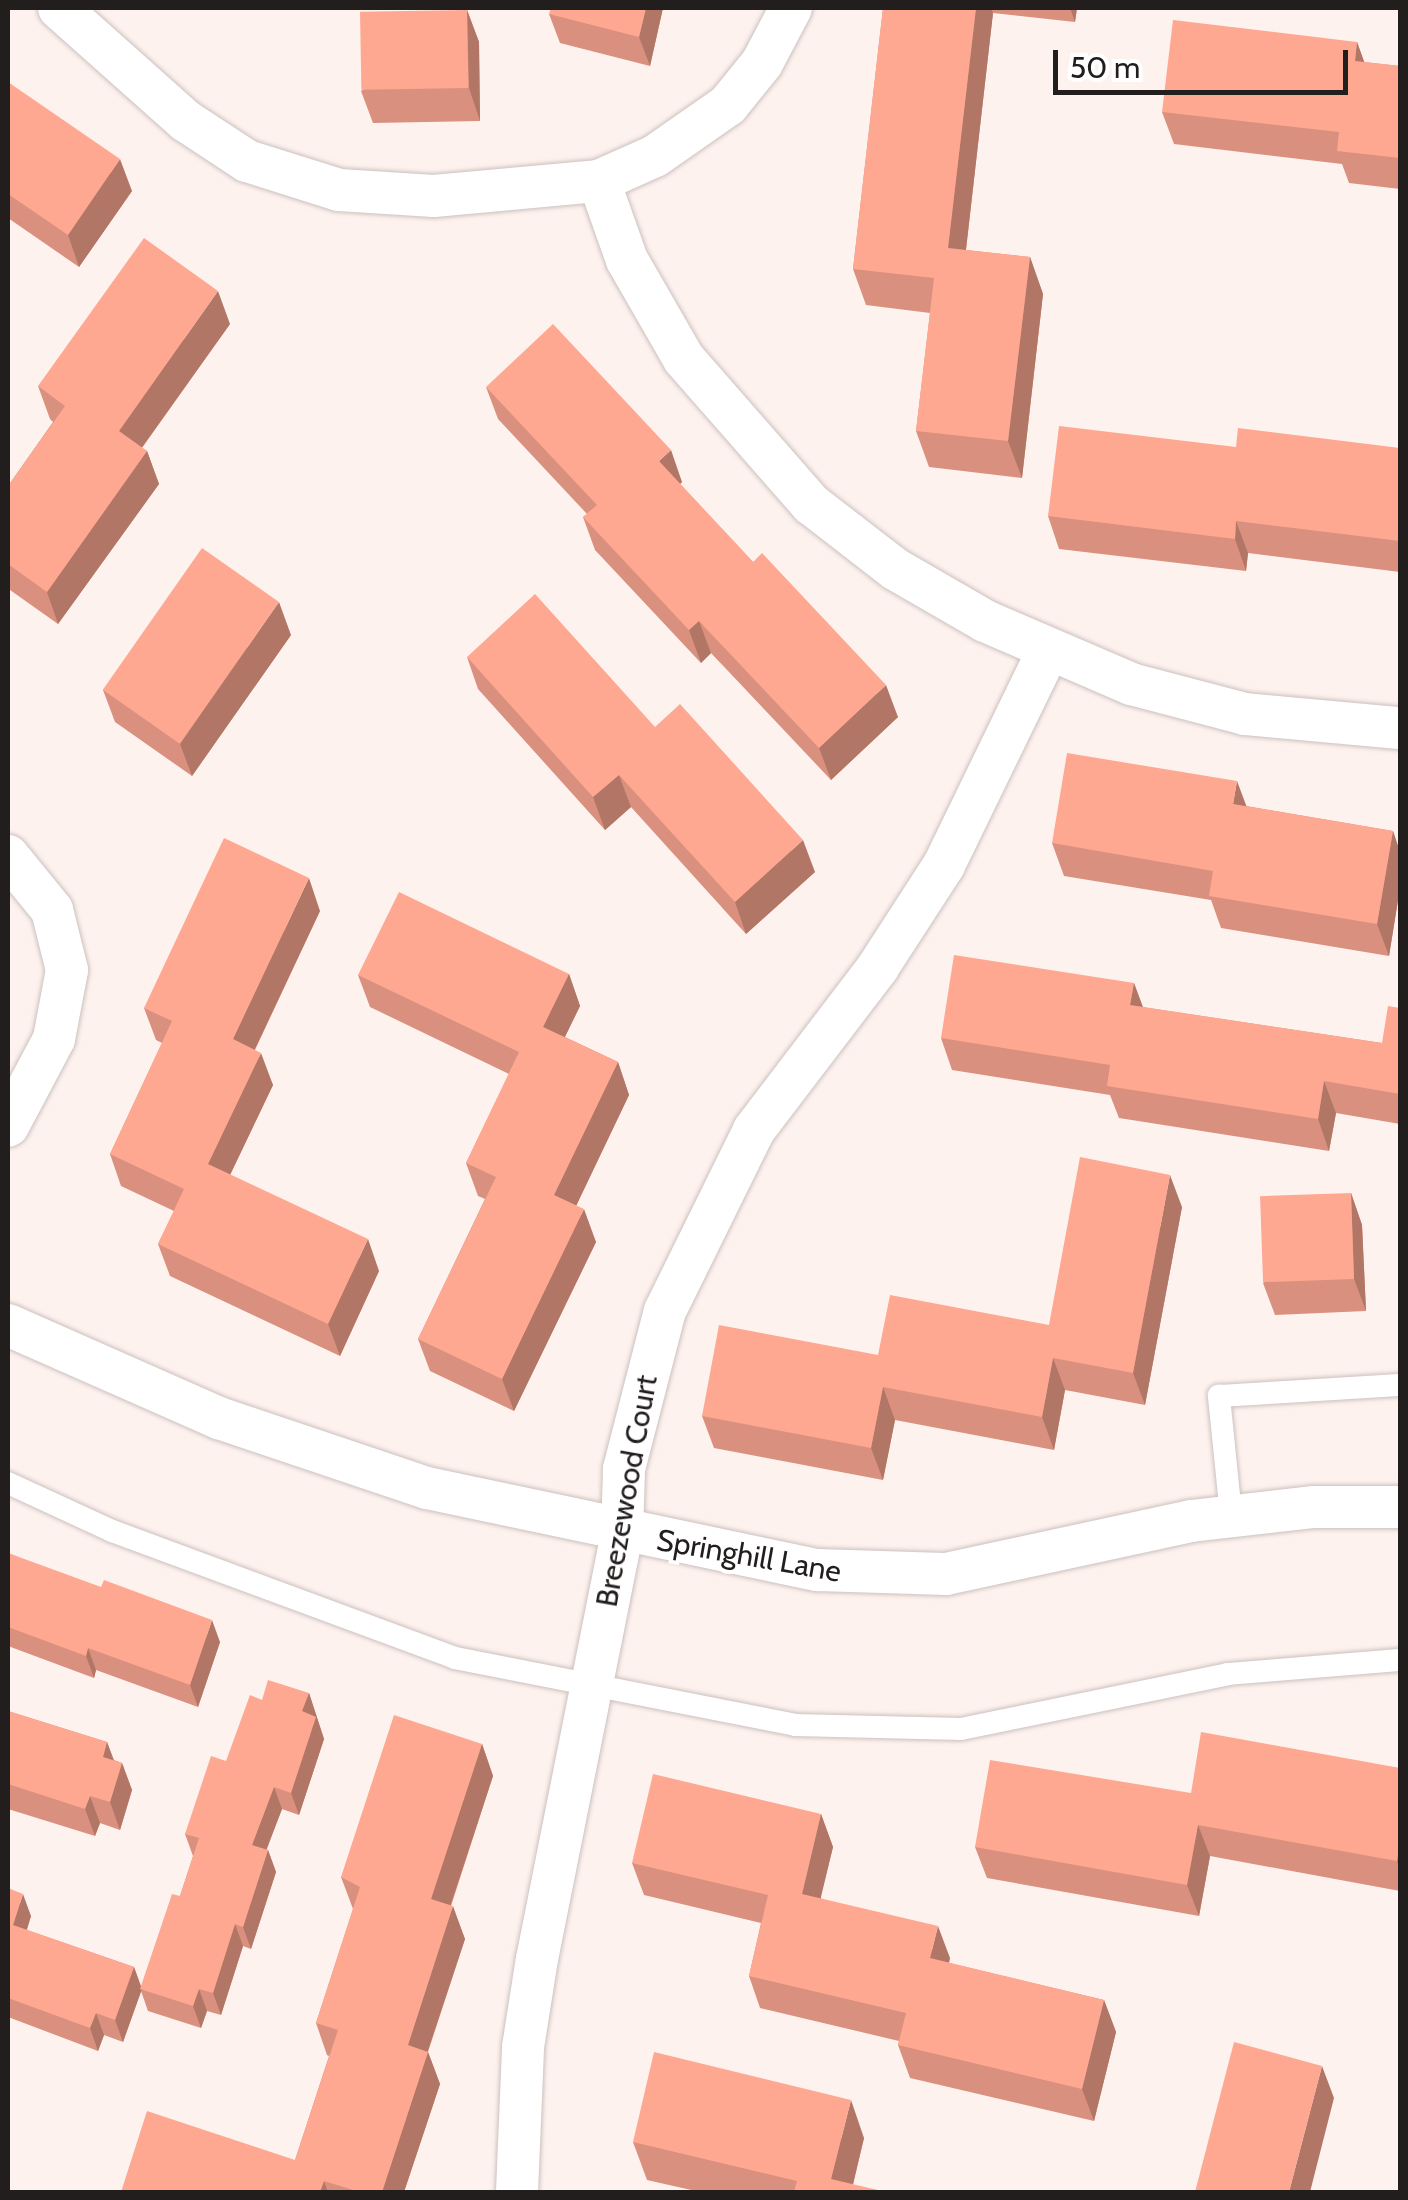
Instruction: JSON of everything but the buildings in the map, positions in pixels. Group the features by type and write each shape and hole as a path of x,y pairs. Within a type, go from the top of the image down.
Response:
{"street":[{"path":"60,8 212,140 304,181 419,196 599,181 709,122 762,64 791,8"},
{"path":"599,181 653,311 766,458 811,504 895,569 1048,651 1131,684 1246,714 1400,728"},
{"name":"Breezewood Court","path":"516,2192 522,2047 622,1534 624,1469 638,1402 665,1310 717,1194 754,1130 934,882 1048,651"},
{"path":"8,856 52,910 67,970 54,1038 8,1126"},
{"name":"Springhill Lane","path":"8,1324 292,1446 427,1488 622,1534 817,1570 902,1576 1003,1564 1230,1515 1400,1506"}],"lane":[{"path":"1230,1515 1219,1396 1400,1384"},
{"path":"8,1483 112,1531 391,1637 591,1689 795,1725 962,1729 1278,1666 1400,1660"}]}
